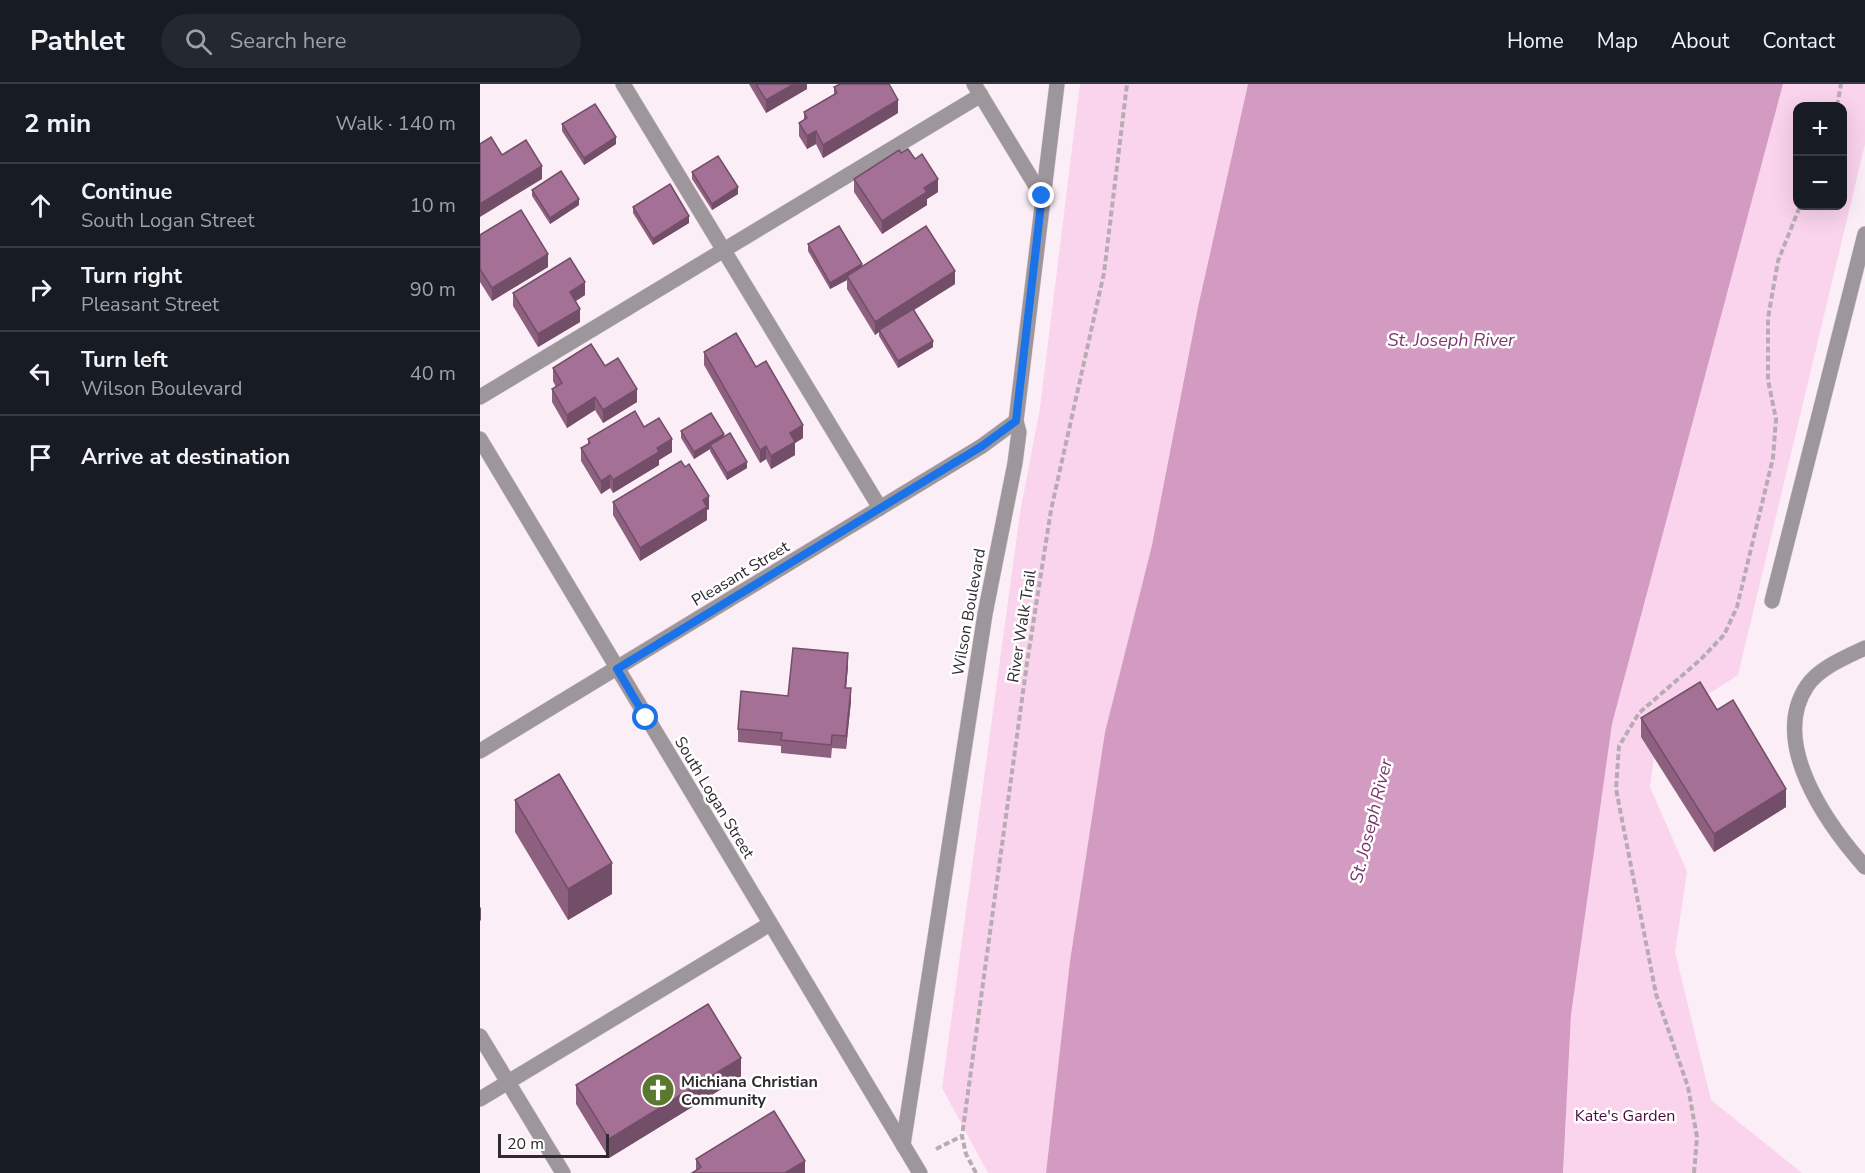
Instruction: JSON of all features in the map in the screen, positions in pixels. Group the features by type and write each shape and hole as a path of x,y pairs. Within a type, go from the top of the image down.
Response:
{"street":[{"path":"623,84 880,508"},
{"name":"Wilson Boulevard","path":"903,1145 985,614 1015,463 1019,432 1016,421 1057,84"},
{"path":"480,397 724,249 978,89 1042,196"},
{"path":"1772,601 1865,234"},
{"name":"Pleasant Street","path":"480,751 982,446 1016,421"},
{"name":"South Logan Street","path":"480,439 920,1173"},
{"path":"1865,648 1837,661 1807,685 1794,721 1795,749 1804,778 1852,853 1865,867"},
{"path":"480,1099 770,924"},
{"path":"480,1036 563,1173"}],"path":[{"name":"River Walk Trail","path":"976,1173 966,1154 962,1136 1028,651 1051,510 1104,273 1127,84"},
{"path":"1838,102 1841,84"},
{"path":"1694,1173 1697,1137 1688,1087 1656,994 1617,793 1619,747 1639,713 1700,660 1724,635 1737,607 1773,458 1776,418 1768,380 1768,318 1778,261 1798,210"},
{"path":"949,1142 962,1136"}],"green space":[{"path":"1080,84 1248,84 1198,307 1152,545 1105,732 1070,961 1046,1173 988,1173 942,1088 1020,513 1040,408"},
{"name":"Kate's Garden","path":"1783,84 1865,84 1865,144 1738,675 1642,737 1654,757 1650,787 1687,872 1675,952 1711,1100 1802,1173 1563,1173 1571,1015 1612,724"}],"water":[{"name":"St. Joseph River","path":"1248,84 1783,84 1612,724 1571,1015 1563,1173 1046,1173 1070,961 1105,732 1152,545 1198,307"}],"building":[{"path":"756,84 794,84 766,100"},
{"path":"840,84 889,84 898,100 823,145 816,131 807,136 799,123 807,118 804,112 837,93 834,87"},
{"path":"595,104 616,137 584,158 562,124"},
{"path":"491,137 502,155 526,140 542,166 480,204 480,144"},
{"path":"908,149 915,159 922,154 938,179 924,188 927,192 882,221 854,179 899,150 901,153"},
{"path":"718,156 738,187 712,204 692,172"},
{"path":"561,171 579,199 550,218 532,190"},
{"path":"670,184 689,216 653,239 633,207"},
{"path":"521,210 548,254 492,288 480,269 480,235"},
{"path":"839,226 862,264 830,283 808,244"},
{"path":"926,226 955,271 875,322 847,276"},
{"path":"570,258 585,282 570,292 580,309 538,334 513,293"},
{"path":"913,309 933,341 898,361 879,330"},
{"path":"736,333 756,367 766,361 803,425 790,433 795,442 771,456 766,446 760,450 704,352"},
{"path":"591,344 605,366 618,358 637,389 603,410 595,397 567,415 552,389 562,383 553,368"},
{"path":"635,411 644,427 659,418 672,439 657,448 659,452 613,480 610,475 601,481 581,448 590,443 588,439"},
{"path":"711,413 724,434 694,452 681,431"},
{"path":"730,433 747,462 727,473 710,445"},
{"path":"681,461 685,467 689,464 709,496 703,500 707,507 640,548 613,502"},
{"path":"793,648 848,653 845,688 851,688 846,736 832,735 831,745 781,740 782,733 738,729 741,691 788,696"},
{"path":"1700,682 1717,710 1733,700 1786,789 1714,834 1641,718"},
{"path":"559,774 612,863 568,889 515,800"},
{"name":"Michiana Christian Community","path":"708,1004 741,1058 609,1139 576,1085"},
{"path":"774,1111 805,1161 785,1173 692,1173 701,1167 696,1159"}],"place":[{"name":"Michiana Christian Community","path":"658,1090"}],"route":[{"path":"646,718 617,669 982,446 1016,421 1042,196"}]}
